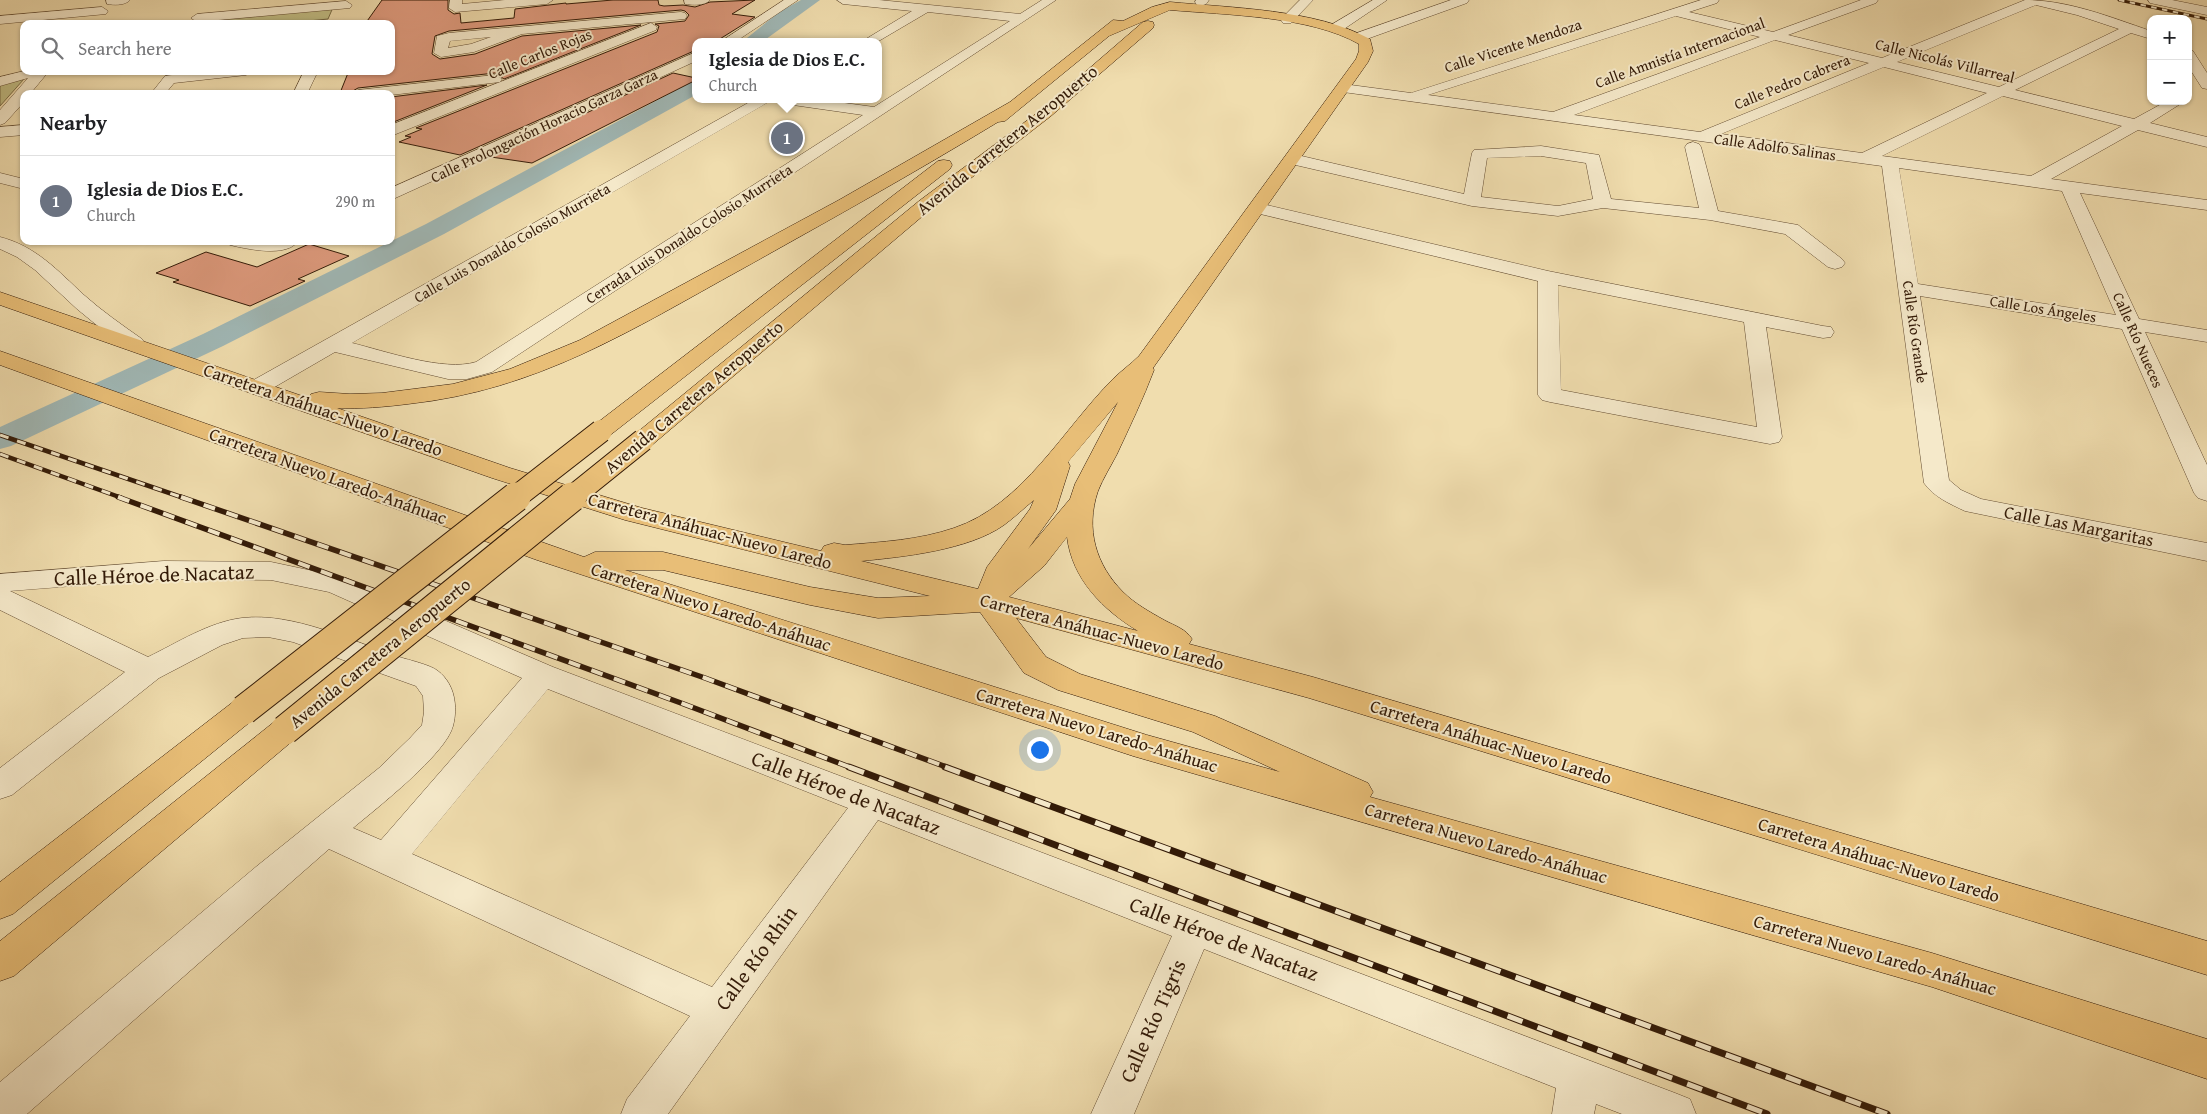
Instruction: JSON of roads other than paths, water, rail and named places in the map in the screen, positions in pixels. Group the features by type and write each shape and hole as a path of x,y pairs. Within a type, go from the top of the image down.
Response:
{"main road":[{"name":"Avenida Carretera Aeropuerto","path":"0,903 244,710 928,177 1104,34 1150,0"},
{"path":"634,514 706,520 846,554 913,546 964,534 994,520 1033,487 1121,384 1147,361 1293,159 1363,59 1366,51 1365,42 1359,37 1336,28 1282,19 1200,1"},
{"name":"Avenida Carretera Aeropuerto","path":"0,964 643,440 925,205 1046,113 1124,44 1174,9"},
{"path":"1104,34 1156,10 1174,9 1208,15 1282,19"},
{"path":"1124,44 1161,25"},
{"path":"264,390 329,400 368,402 432,396 490,382 532,369 572,352 784,238 930,157 1014,106"},
{"name":"Carretera Anáhuac-Nuevo Laredo","path":"0,298 501,473 634,514 987,601 1312,688 2207,958"},
{"path":"0,343 10,346 23,366"},
{"name":"Carretera Nuevo Laredo-Anáhuac","path":"0,358 569,561 1145,747 1932,970 2207,1059"},
{"path":"1147,361 1133,397 1089,481 1082,501 1080,537 1084,559 1091,574 1124,608 1148,626 1208,653 1312,688"},
{"path":"987,601 1001,566 1043,510 1063,452"},
{"path":"569,561 663,561 810,596 878,608 923,608 987,601 1034,560 1082,501"},
{"path":"987,601 1035,665 1069,682 1204,724 1439,830"}],"street":[{"path":"93,20 116,0"},
{"path":"456,0 455,8 547,0"},
{"path":"449,31 442,39 440,53 474,48 519,31 681,16 692,8 688,1 704,0"},
{"path":"732,38 792,0"},
{"path":"843,0 900,2 926,8 1022,18"},
{"name":"Cerrada Luis Donaldo Colosio Murrieta","path":"333,345 448,372 467,372 484,367 1050,0"},
{"path":"1282,19 1307,0"},
{"path":"1336,28 1381,0"},
{"path":"1359,37 1463,0"},
{"name":"Calle Vicente Mendoza","path":"1408,97 1713,0"},
{"name":"Calle Amnistía Internacional","path":"1555,117 1872,0"},
{"path":"2033,0 2081,12 2147,34"},
{"name":"Calle Pedro Cabrera","path":"1697,142 1882,62 2033,0"},
{"path":"2154,0 2207,11"},
{"path":"198,16 346,3 341,19"},
{"path":"874,38 926,8"},
{"path":"0,20 102,11"},
{"name":"Calle Nicolás Villarreal","path":"1676,12 2207,142"},
{"name":"Calle Carlos Rojas","path":"395,128 681,16"},
{"path":"1863,158 2131,28"},
{"name":"Calle Prolongación Horacio Garza Garza","path":"395,193 692,58"},
{"path":"2191,60 2203,88"},
{"path":"0,82 24,75"},
{"path":"26,90 39,75"},
{"path":"165,80 210,75"},
{"path":"302,90 309,75"},
{"path":"395,90 529,76"},
{"name":"Calle Adolfo Salinas","path":"1343,88 1555,117 1697,142 1863,158 2207,206"},
{"path":"0,120 20,97"},
{"name":"Calle Luis Donaldo Colosio Murrieta","path":"264,390 333,345 759,103"},
{"path":"809,103 877,112"},
{"path":"2033,182 2170,105"},
{"path":"0,132 20,130"},
{"path":"1697,142 1710,215"},
{"path":"1472,201 1480,153 1541,151 1593,158 1603,203"},
{"path":"1293,159 1472,201 1558,211 1603,203 1710,215 1791,228 1835,263"},
{"name":"Calle Río Grande","path":"1890,162 1937,483 1952,495"},
{"path":"0,178 20,183"},
{"name":"Calle Río Nueces","path":"2069,187 2207,492"},
{"path":"1258,208 1548,277 1823,332"},
{"path":"0,243 11,246 35,259 52,273 77,299 141,347"},
{"path":"251,245 269,245"},
{"path":"1548,277 1550,395 1770,437 1754,319"},
{"name":"Calle Los Ángeles","path":"1908,288 2207,336"},
{"name":"Calle Las Margaritas","path":"1952,495 1974,505 2207,552"},
{"name":"Calle Héroe de Nacataz","path":"0,582 164,570 272,571 336,584 542,675 1194,928 1576,1095 1675,1114"},
{"path":"0,598 148,670"},
{"path":"0,786 148,670 211,638 241,628 268,627 298,633 427,678 439,694 440,712 437,728 422,747 391,777 0,1110"},
{"path":"387,858 542,675"},
{"name":"Calle Río Rhin","path":"642,1114 871,802"},
{"path":"325,832 387,858 498,912 718,1010"},
{"name":"Calle Río Tigris","path":"1112,1114 1194,928"}],"waterway":[{"path":"756,38 785,16 812,0"},
{"path":"0,439 213,340 435,229 685,93 692,87"}],"railway":[{"path":"2119,0 2207,19"},
{"path":"0,435 184,498"},
{"path":"0,454 122,498"},
{"path":"118,497 681,703 852,768"},
{"path":"181,497 705,678 949,768"},
{"path":"849,767 1767,1114"},
{"path":"945,767 1887,1114"}],"place":[{"name":"Iglesia de Dios E.C.","path":"787,138"}]}
